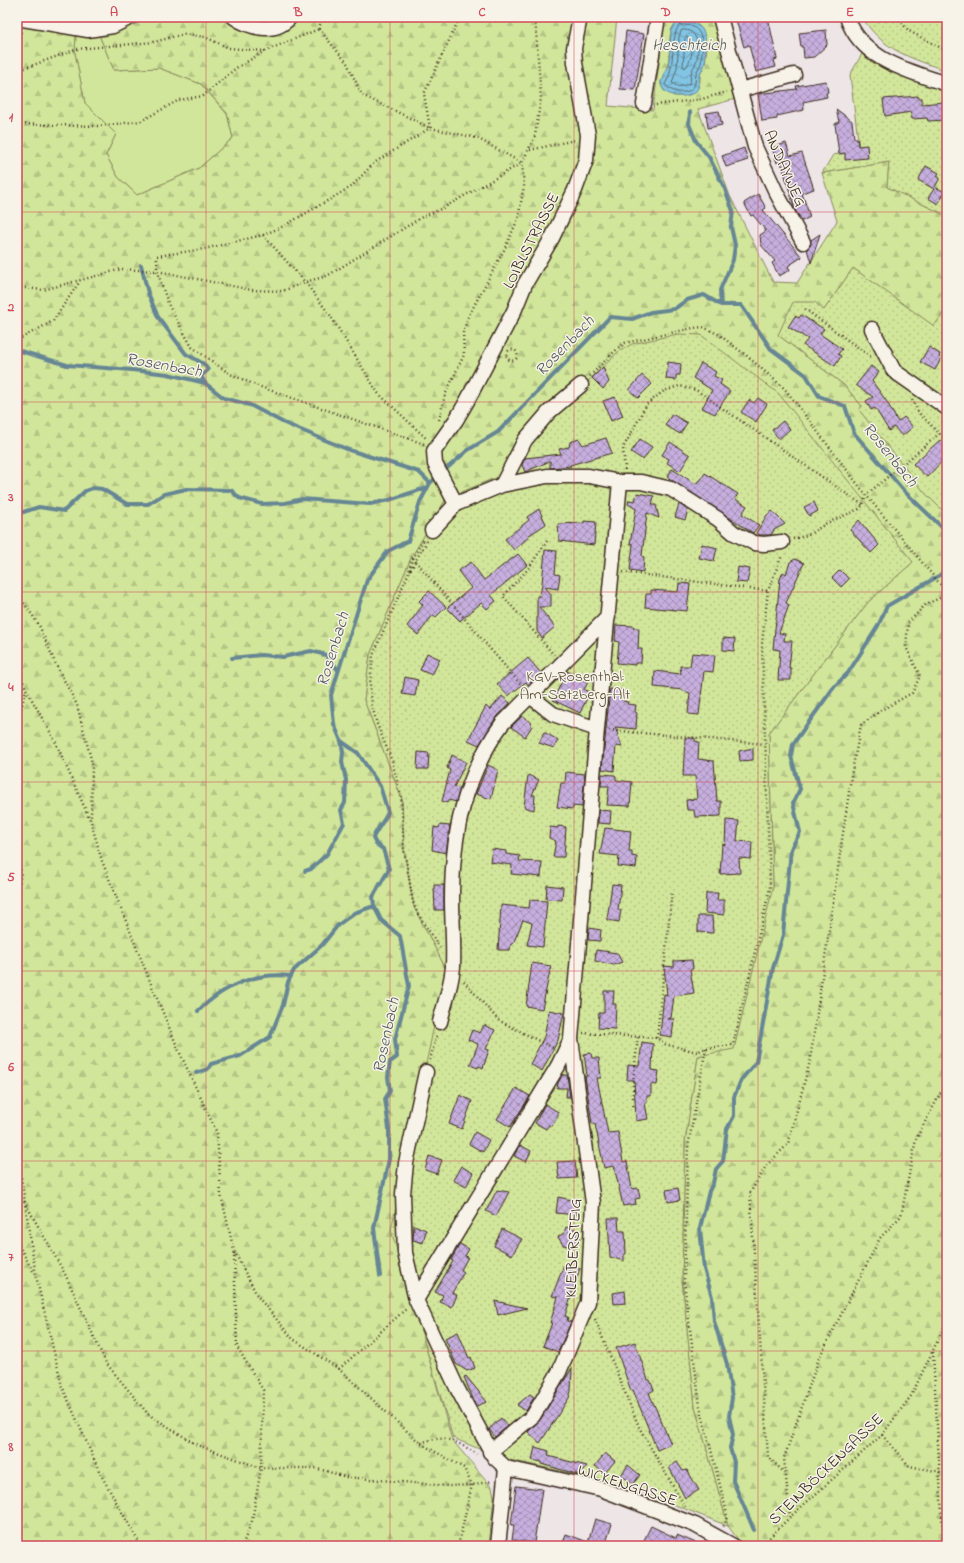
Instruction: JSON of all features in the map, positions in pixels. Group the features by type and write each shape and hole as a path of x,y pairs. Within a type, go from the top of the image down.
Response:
{"street":[{"path":"20,23 82,23 97,30 113,26 131,17"},
{"path":"234,17 249,26 262,29 275,27 287,21 290,17"},
{"name":"LOIBLSTRASSE","path":"435,454 456,420 511,316 524,284 552,238 583,171 588,147 588,135 574,63 575,42 580,17"},
{"path":"644,104 658,17"},
{"name":"ANDAYWEG","path":"720,17 755,147 776,192 803,242"},
{"path":"847,17 852,30 861,42 883,60 947,84"},
{"path":"740,90 794,75"},
{"path":"872,329 894,371 947,408"},
{"path":"502,485 525,440 549,412 581,385"},
{"path":"435,454 453,500"},
{"path":"430,531 453,500 502,485 547,476 589,476 620,482 641,482 671,489 718,519 734,533 754,543 764,544 782,542"},
{"path":"416,1300 564,1054 571,1036 620,482"},
{"path":"440,1022 453,968 453,862 465,794 490,740 502,724 529,695 608,617"},
{"path":"529,695 553,714 597,729"},
{"name":"KLEIBERSTEIG","path":"484,1453 533,1416 559,1372 588,1302 593,1203 571,1036"},
{"path":"426,1072 406,1163 403,1194 405,1254 416,1300 457,1388 484,1453 505,1473 498,1546"},
{"name":"WICKENGASSE","path":"505,1473 601,1489 695,1525 733,1546"}],"path":[{"path":"319,29 322,17"},
{"path":"430,128 424,94 460,17"},
{"path":"17,287 43,290 122,269 157,271 252,290 284,291 306,282 327,276 422,217 443,208 522,163 530,150 535,136 541,98 535,17"},
{"path":"896,17 910,31 947,51"},
{"path":"17,44 20,23"},
{"path":"17,124 98,126 141,121 179,100 203,96 236,68 265,51 319,29"},
{"path":"319,29 347,63 362,95 430,128 477,138 522,163"},
{"path":"17,71 77,49 154,42 184,34 205,37 229,48 265,51"},
{"path":"644,104 651,106 702,99 740,90"},
{"path":"430,128 374,163 351,187 284,226 263,236 204,250 157,256 157,271 169,306 192,347 230,374 435,454"},
{"path":"530,150 566,143 588,135"},
{"path":"437,427 445,395 464,355 463,333 468,317 504,250 518,219 524,186 522,163"},
{"path":"263,236 306,282 330,315 378,393 435,454"},
{"path":"17,344 18,340 53,321 80,281"},
{"path":"581,385 618,348 625,343 693,328 703,327 711,330 747,356 785,389 866,495 940,584 947,584"},
{"path":"512,350 518,355 513,361 508,359 506,356 508,351 512,350"},
{"path":"620,482 626,475 623,448 647,404 664,391 679,386 696,390 863,505"},
{"path":"571,1036 638,1036 657,1038 665,1044 697,1052 706,1048 733,1045 770,888 762,644 768,591 783,553 782,542 808,535 827,523 858,509 863,505 866,495 939,434"},
{"path":"430,531 414,559 373,655 370,684 372,706 377,724 392,761 401,796 404,849 413,902 418,914 453,968"},
{"path":"547,541 528,569 503,596 561,663"},
{"path":"414,559 529,695"},
{"path":"613,570 768,591"},
{"path":"17,593 39,625 56,665 77,705 92,763 91,822"},
{"path":"785,1473 768,1457 750,1193 766,1166 788,1144 810,1062 852,772 861,725 883,709 912,693 920,676 906,647 908,624 926,604 947,595"},
{"path":"17,667 26,690 55,741 91,822 102,861 151,984 179,1051 217,1133 221,1195 234,1252 237,1347 263,1390 260,1468 252,1521 242,1546"},
{"path":"17,724 26,690"},
{"path":"597,729 766,744"},
{"path":"17,850 21,872 17,897"},
{"path":"657,1038 672,891"},
{"path":"463,980 498,1020 564,1054"},
{"path":"426,1072 440,1022"},
{"path":"634,1106 633,1082 638,1036"},
{"path":"706,1048 688,1147 684,1282 700,1406 726,1509 727,1517 724,1525"},
{"path":"790,1517 784,1458 818,1358 880,1238 901,1216 916,1139 940,1094 947,1086"},
{"path":"17,1150 36,1276 62,1386 101,1475 141,1546"},
{"path":"24,1201 65,1274 106,1363 148,1414 197,1445 260,1468 315,1468 346,1477 448,1486 472,1485 505,1473"},
{"path":"17,1242 36,1276"},
{"path":"234,1252 258,1297 293,1339 339,1369 420,1443 464,1468 472,1485 458,1546"},
{"path":"339,1369 416,1300"},
{"path":"588,1302 639,1427 682,1502"},
{"name":"STEINBÖCKENGASSE","path":"761,1546 790,1517 882,1435 911,1396 947,1321"},
{"path":"933,1351 943,1536 938,1546"},
{"path":"882,1435 909,1466 947,1473"},
{"path":"420,1443 438,1438 446,1438 484,1453"},
{"path":"943,1536 947,1534"}],"green space":[{"path":"17,17 64,17 83,20 112,17 617,17 608,106 653,110 665,17 715,17 739,98 698,109 730,196 773,282 797,283 837,221 822,173 889,162 887,187 947,216 947,308 934,327 853,268 824,310 778,335 844,385 862,406 925,493 947,515 947,1546 743,1546 728,1526 695,1407 682,1280 685,1142 698,1056 773,887 769,733 868,602 913,562 509,476 490,480 446,499 411,558 370,655 364,700 402,799 404,850 414,907 446,969 419,1323 452,1440 492,1487 494,1496 489,1546 17,1546","holes":["674,25 707,48 705,64 700,75 700,82 664,91 661,81 664,78 668,65 670,38","76,35 99,35 114,70 159,68 201,84 227,113 233,138 199,168 137,195 118,177 106,155 116,134 85,103 75,53"]},
{"path":"862,17 947,17 947,71 921,62 889,46 870,29"},
{"path":"76,34 99,35 114,70 159,68 201,84 227,114 233,138 199,168 137,195 118,177 106,155 116,134 85,103 75,53"},
{"path":"862,54 886,69 947,90 947,216 887,187 889,162 822,173 833,155 851,152 859,148 850,75"},
{"path":"853,268 934,326 947,308 947,515 925,493 859,410 862,406 844,385 778,335 793,302 815,302 824,310"},
{"name":"KGV-Rosenthal: Am-Satzberg-Alt","path":"678,334 701,335 779,394 913,562 868,602 769,733 773,887 734,1049 698,1056 685,1142 682,1280 695,1407 728,1526 642,1492 606,1481 501,1458 453,1438 391,1230 446,969 414,907 404,850 402,799 364,700 370,655 411,558 446,499 490,480 509,476 546,422 618,352 632,344"}],"water":[{"name":"Heschteich","path":"685,20 697,25 704,32 706,42 705,64 700,75 697,90 685,96 674,96 664,91 661,81 664,78 664,74 668,66 671,30 678,21"}],"building":[{"path":"750,17 768,17 777,59 774,60 776,67 756,72 749,45 744,47 736,20"},
{"path":"826,30 827,45 814,57 804,58 799,33"},
{"path":"626,31 644,34 635,90 620,89"},
{"path":"826,81 828,92 826,93 827,97 803,102 804,110 777,116 777,119 762,121 758,94 797,89 796,86"},
{"path":"918,96 918,98 922,98 922,104 944,102 945,120 928,121 927,118 912,119 911,112 885,116 883,99"},
{"path":"836,109 852,121 854,138 857,138 858,146 867,145 868,158 845,160 845,153 839,154 835,124 839,122"},
{"path":"719,111 722,125 708,128 706,113"},
{"path":"786,143 790,156 802,153 814,189 802,193 810,217 802,221 795,210 781,162 777,163 772,148"},
{"path":"744,148 748,160 726,167 722,156"},
{"path":"926,166 939,173 937,176 940,178 935,187 945,192 938,204 928,198 934,189 918,180"},
{"path":"758,194 766,208 763,210 802,257 788,266 790,270 779,276 772,263 775,261 761,245 760,235 766,231 753,215 751,216 744,203"},
{"path":"820,234 811,263 807,249 810,246 811,240"},
{"path":"801,315 824,329 820,334 842,349 838,354 841,356 835,366 803,345 808,339 788,327 795,316 799,318"},
{"path":"929,347 940,354 939,357 941,359 935,370 920,362"},
{"path":"668,362 681,364 680,375 676,375 676,380 666,379"},
{"path":"701,363 716,372 714,376 722,380 720,384 730,391 715,414 702,408 712,390 693,378"},
{"path":"871,366 879,372 872,381 887,402 898,422 904,417 913,427 902,436 894,427 889,431 875,408 871,410 866,401 873,397 856,385"},
{"path":"603,367 609,382 603,389 592,378"},
{"path":"642,375 652,384 638,398 629,390"},
{"path":"615,397 623,416 611,421 603,401"},
{"path":"758,398 767,404 756,422 741,412 749,400 754,403"},
{"path":"672,414 687,423 680,434 665,425"},
{"path":"783,421 790,429 779,439 772,430"},
{"path":"606,438 612,453 570,465 571,466 550,468 550,461 525,472 522,465 525,458 561,454 559,449 569,447 570,442 579,439 583,445"},
{"path":"640,439 652,447 643,460 631,452"},
{"path":"940,440 947,447 947,456 927,477 913,464"},
{"path":"670,442 690,455 680,471 667,463 669,459 662,455"},
{"path":"672,469 696,484 705,473 738,494 735,499 747,506 742,514 759,525 753,533 667,477"},
{"path":"637,493 654,496 652,505 656,505 659,518 647,513 642,556 644,557 643,572 630,570 633,544 630,544 636,509 628,504 629,500 635,501"},
{"path":"814,502 818,511 809,516 804,507"},
{"path":"679,504 688,510 685,520 675,517"},
{"path":"539,509 546,524 528,536 529,537 514,550 505,539 529,520 527,517"},
{"path":"772,511 785,524 774,530 771,535 760,535 756,533 767,515"},
{"path":"859,520 879,545 871,553 850,530"},
{"path":"584,521 596,522 594,545 559,541 558,524 584,523"},
{"path":"702,544 717,548 714,561 699,558"},
{"path":"545,550 557,551 555,574 560,575 558,589 545,587 551,594 551,607 539,607 555,627 542,638 537,631 537,596 540,596"},
{"path":"518,554 527,565 491,595 496,601 487,609 481,603 460,621 447,608 471,588 458,571 471,562 484,580"},
{"path":"795,559 804,563 786,603 789,605 779,633 785,634 784,641 792,641 789,668 791,668 791,680 778,680 780,650 773,649 780,579 783,572 786,574 790,562"},
{"path":"738,567 750,569 747,583 736,582"},
{"path":"840,570 849,579 841,587 832,578"},
{"path":"679,583 690,584 687,611 645,607 646,594 651,594 651,590 678,592"},
{"path":"429,591 446,607 436,617 433,615 418,635 407,626 423,605 419,601"},
{"path":"616,625 634,626 633,628 639,628 638,649 642,649 641,663 635,663 635,665 617,663 619,642 615,641"},
{"path":"723,638 735,639 734,651 723,650"},
{"path":"427,653 440,659 432,675 420,670"},
{"path":"692,653 715,655 713,672 704,671 699,715 688,714 690,693 683,690 654,687 655,671 681,674 680,666 690,666"},
{"path":"528,658 541,673 528,685 526,682 508,696 497,684"},
{"path":"567,671 588,682 584,690 590,692 580,713 553,700"},
{"path":"405,677 418,680 415,696 402,694"},
{"path":"610,689 624,690 623,701 628,702 627,704 636,705 635,712 637,713 636,729 615,727 622,747 616,746 614,771 602,769"},
{"path":"502,696 510,703 495,719 479,745 468,740 486,706 490,710"},
{"path":"522,716 532,723 530,725 532,726 525,737 511,727"},
{"path":"544,732 558,740 554,748 539,743"},
{"path":"685,738 695,738 695,741 699,742 698,759 714,761 717,801 721,801 721,816 695,817 694,810 687,810 686,800 697,799 695,776 683,776"},
{"path":"753,748 753,760 740,761 739,751"},
{"path":"418,752 429,753 428,769 417,769"},
{"path":"452,755 466,762 454,787 460,788 456,802 449,800 447,803 442,801 450,770 447,768"},
{"path":"488,765 498,770 491,799 476,794"},
{"path":"566,772 585,774 582,807 573,806 573,809 557,807 561,783 565,783"},
{"path":"602,774 614,775 616,776 616,780 632,782 630,806 607,805 609,786 601,786"},
{"path":"528,775 539,780 532,795 535,795 534,810 524,807"},
{"path":"599,810 611,811 610,824 598,823"},
{"path":"726,820 739,821 737,841 752,842 751,859 739,858 740,873 720,874 722,844 725,845"},
{"path":"440,825 450,826 446,853 432,850 434,827 439,828"},
{"path":"558,826 566,827 564,857 553,857 556,841 549,838 550,827 558,828"},
{"path":"605,828 631,831 629,851 632,851 632,856 637,857 636,868 618,866 619,856 600,854"},
{"path":"492,849 506,851 506,854 520,856 519,861 542,862 541,877 511,874 512,865 490,862"},
{"path":"612,884 621,885 618,910 621,910 619,922 607,920"},
{"path":"434,885 444,885 444,910 435,910"},
{"path":"547,885 563,887 562,900 546,899"},
{"path":"706,893 718,893 717,900 724,900 724,915 705,913"},
{"path":"530,900 547,901 543,947 527,945 532,923 523,920 513,944 511,944 510,950 498,950 501,905 529,908"},
{"path":"698,916 712,916 713,933 698,932"},
{"path":"589,928 601,930 600,941 588,940"},
{"path":"596,950 617,953 622,962 614,965 595,961"},
{"path":"692,960 693,969 690,969 694,993 674,996 671,1018 667,1019 674,1019 672,1037 660,1035 664,994 667,995 664,966 674,967 674,961"},
{"path":"532,963 551,966 542,1009 526,1006"},
{"path":"604,991 614,991 613,1004 616,1004 615,1029 598,1028 599,1013 604,1013"},
{"path":"549,1010 564,1013 558,1040 542,1071 530,1064 544,1037"},
{"path":"484,1025 495,1030 486,1049 489,1050 483,1068 479,1066 478,1068 470,1065 478,1044 468,1040 472,1030 480,1033"},
{"path":"642,1042 653,1044 652,1070 659,1071 657,1085 651,1084 651,1096 647,1096 647,1103 645,1103 648,1119 636,1121 634,1080 627,1080 628,1065 639,1066"},
{"path":"591,1053 592,1058 599,1058 601,1078 597,1078 608,1133 618,1132 623,1162 627,1161 632,1189 638,1188 640,1198 635,1199 636,1204 623,1206 614,1166 604,1168 595,1124 592,1124 585,1076 587,1076 584,1054"},
{"path":"562,1075 567,1075 570,1097 566,1097 567,1088 557,1088"},
{"path":"516,1088 530,1096 510,1127 497,1119"},
{"path":"460,1095 472,1101 462,1129 449,1124"},
{"path":"545,1104 558,1112 558,1116 552,1126 549,1125 546,1129 535,1123"},
{"path":"475,1132 489,1140 483,1152 469,1144"},
{"path":"520,1145 531,1151 526,1162 514,1156"},
{"path":"429,1156 442,1160 437,1174 425,1170"},
{"path":"575,1161 577,1178 559,1179 557,1162"},
{"path":"461,1166 473,1173 466,1187 453,1180"},
{"path":"678,1188 680,1200 668,1202 666,1190"},
{"path":"497,1190 509,1192 496,1216 486,1211"},
{"path":"558,1197 577,1201 576,1215 556,1213"},
{"path":"608,1218 618,1218 619,1231 625,1231 626,1254 624,1254 624,1261 610,1257"},
{"path":"414,1225 426,1230 423,1243 413,1240"},
{"path":"566,1227 578,1230 577,1237 580,1237 577,1248 563,1245 558,1237 564,1233"},
{"path":"502,1229 522,1239 512,1255 494,1246"},
{"path":"460,1244 469,1249 465,1256 468,1257 461,1270 464,1272 452,1293 457,1295 452,1307 440,1302 443,1295 435,1292 453,1261 451,1260"},
{"path":"564,1265 580,1268 565,1316 568,1317 567,1321 571,1322 558,1352 543,1346 552,1323 550,1323 558,1297 552,1296"},
{"path":"625,1291 626,1303 614,1304 613,1293"},
{"path":"495,1301 527,1308 498,1315"},
{"path":"458,1332 475,1368 467,1371 456,1364 445,1338"},
{"path":"635,1342 648,1380 650,1380 654,1390 649,1393 671,1444 657,1450 633,1390 631,1391 616,1348"},
{"path":"572,1368 571,1391 569,1398 540,1443 528,1432 540,1420"},
{"path":"466,1376 487,1402 476,1406 464,1377"},
{"path":"530,1394 534,1397 526,1411 517,1405"},
{"path":"501,1418 508,1426 495,1437 489,1429"},
{"path":"535,1447 549,1451 548,1456 587,1466 580,1475 541,1464 542,1462 532,1460"},
{"path":"605,1453 615,1461 605,1473 595,1466"},
{"path":"677,1462 683,1471 687,1470 699,1490 685,1498 669,1467"},
{"path":"628,1465 640,1475 633,1484 621,1475"},
{"path":"516,1486 542,1489 534,1543 512,1540 514,1525 511,1525"},
{"path":"595,1519 612,1524 605,1546 562,1546 566,1534 588,1542"},
{"path":"651,1526 676,1538 677,1535 703,1546 641,1546"}],"waterway":[{"path":"690,112 689,124 696,141 709,157 725,189 733,211 731,227 735,245 733,260 720,290 721,305"},
{"path":"141,265 148,293 158,317 186,354 204,364 208,370 201,376 205,383"},
{"name":"Rosenbach","path":"380,1276 374,1228 389,1159 389,1129 385,1099 390,1091 388,1077 390,1062 397,1057 395,1039 409,986 400,936 381,920 374,906 373,897 389,869 383,849 376,844 373,838 388,812 380,786 358,753 341,741 334,724 331,695 367,580 388,551 408,541 420,502 430,483 468,450 498,432 610,317 632,319 651,312 674,309 687,300 704,295 721,305 741,305 771,349 806,375 819,396 845,406 854,433 905,492 947,532"},
{"name":"Rosenbach","path":"17,350 67,365 168,374 205,383 224,398 250,405 284,423 349,450 419,472 430,483"},
{"path":"17,514 39,507 64,511 85,491 93,488 102,489 127,504 148,504 164,494 186,489 231,490 239,498 262,504 285,503 302,499 370,504 389,500 426,488"},
{"path":"754,1530 733,1481 734,1462 730,1448 733,1435 729,1416 732,1398 727,1364 714,1321 712,1297 704,1269 700,1228 716,1169 723,1161 727,1129 734,1116 734,1097 741,1080 756,1062 773,968 783,935 791,849 800,832 793,803 800,789 791,756 793,744 834,687 848,673 878,626 887,606 947,571"},
{"path":"232,658 261,655 283,657 311,651 326,655 338,670"},
{"path":"305,871 311,869 327,854 344,823 341,810 345,803 346,780 342,762 343,752 341,741"},
{"path":"196,1073 208,1069 211,1064 240,1056 270,1037 283,1005 288,982 294,970 322,945 338,925 354,913 374,906"},
{"path":"198,1011 218,994 240,983 264,976 290,976"}]}
